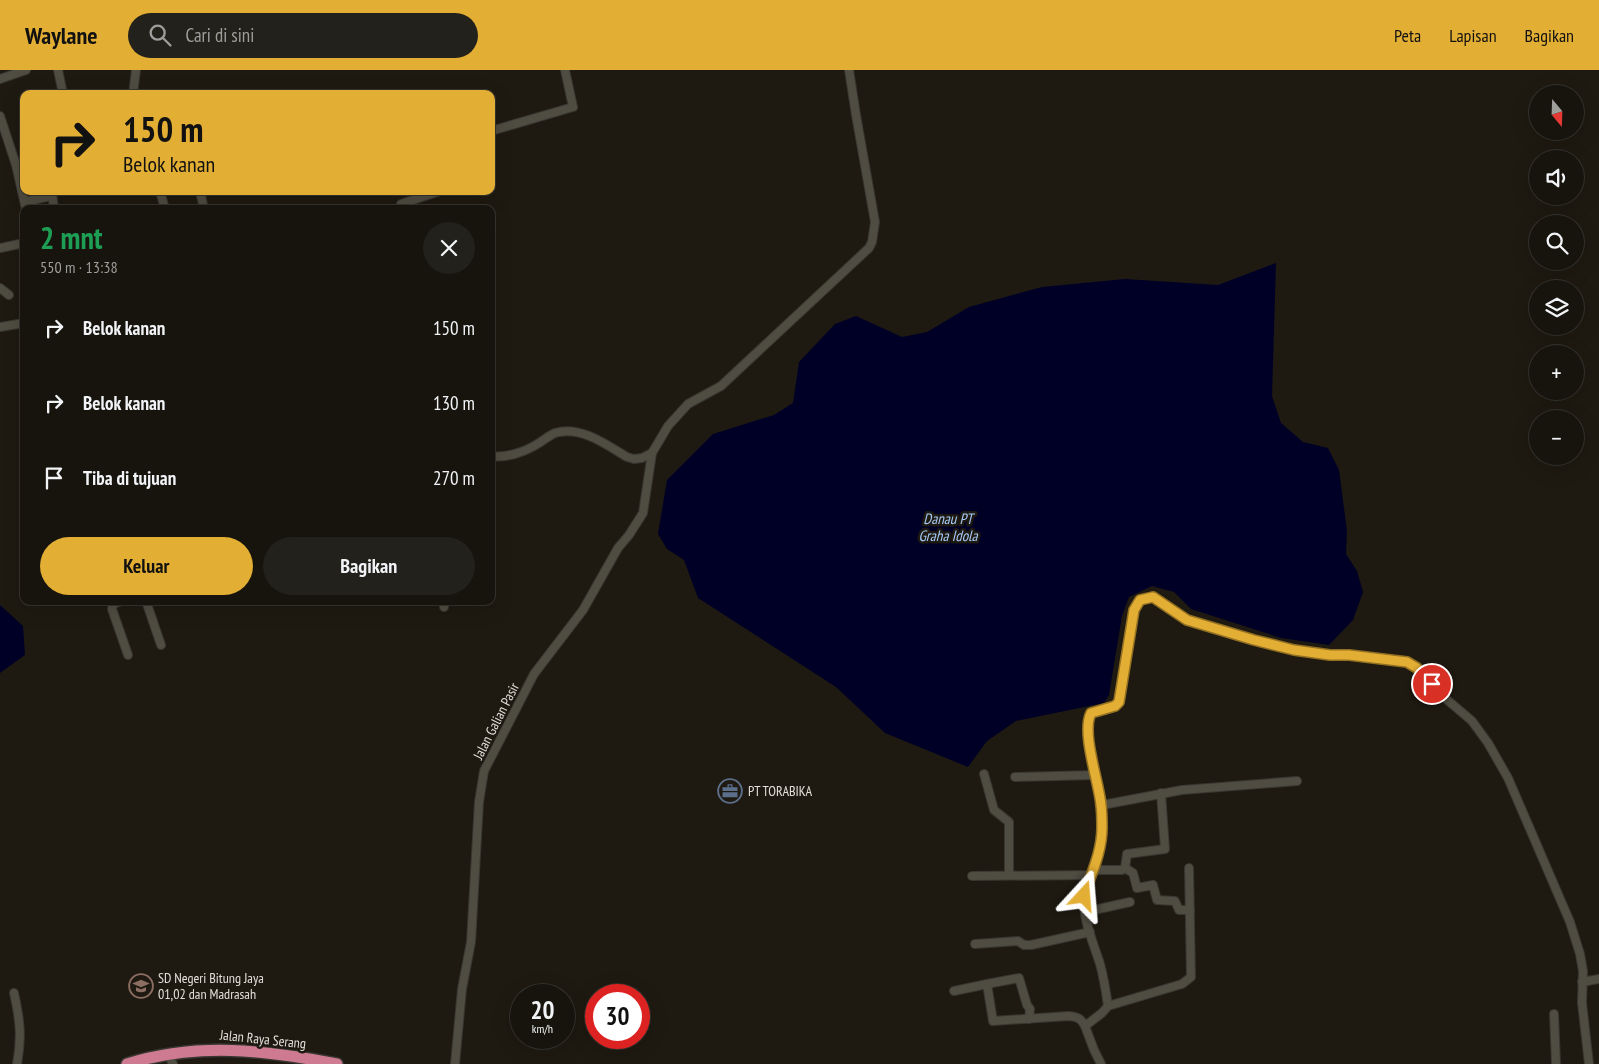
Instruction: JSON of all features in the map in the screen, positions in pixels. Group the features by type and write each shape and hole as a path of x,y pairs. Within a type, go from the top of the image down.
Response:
{"highway":[{"name":"Jalan Raya Serang","path":"127,1064 170,1059 219,1049 274,1053 337,1064"}],"street":[{"path":"0,79 26,70"},
{"path":"58,70 62,90"},
{"path":"134,90 136,70"},
{"path":"495,130 573,107 565,70"},
{"path":"495,456 520,452 534,446 554,433 562,432 586,435 627,457 642,458 652,453 668,426 688,404 722,386 869,248 872,242 875,222 849,70"},
{"path":"0,116 20,183"},
{"path":"27,205 50,195"},
{"path":"401,205 428,195"},
{"path":"0,248 20,244"},
{"path":"0,288 10,295"},
{"path":"0,327 20,324"},
{"name":"Jalan Galian Pasir","path":"455,1064 462,988 471,942 479,802 484,771 534,674 583,610 618,548 629,535 643,512 652,453"},
{"path":"1108,1006 1102,973 1085,912 1084,896 1092,873 1102,831 1102,805 1088,732 1091,713 1115,706 1119,702 1134,610 1140,600 1147,598 1157,599 1187,620 1254,640 1294,650 1407,662 1417,668 1445,698 1472,721 1488,743 1512,787 1570,922 1580,954 1582,1004 1589,1064"},
{"path":"114,605 112,606 128,655"},
{"path":"147,605 162,645"},
{"path":"984,774 994,810 1009,822 1009,876"},
{"path":"1014,776 1096,775"},
{"path":"1102,805 1161,793 1296,781"},
{"path":"1125,868 1127,854 1165,849 1161,793"},
{"path":"972,876 1092,873 1122,870 1125,868"},
{"path":"1125,868 1133,873 1136,888 1153,885 1157,900 1175,901 1179,910 1190,910"},
{"path":"1086,1026 1108,1006 1182,984 1191,977 1189,868"},
{"path":"1085,912 1130,902"},
{"path":"975,944 1018,941 1024,945 1031,945 1090,932"},
{"path":"954,991 1019,978 1030,1009 1029,1019"},
{"path":"1582,982 1599,979"},
{"path":"987,984 994,1021 1077,1017 1086,1026 1101,1064"},
{"path":"14,992 21,1030 20,1054 17,1064"},
{"path":"1554,1014 1556,1064"}],"water":[{"name":"Danau PT Graha Idola","path":"1276,263 1272,396 1281,423 1303,442 1328,448 1339,470 1347,531 1346,554 1357,571 1363,592 1353,620 1329,645 1281,638 1191,609 1174,592 1152,586 1129,597 1122,616 1109,695 1104,703 1016,721 987,741 968,767 885,733 836,687 698,598 684,560 667,549 658,534 667,480 713,434 774,415 793,403 799,362 835,324 856,316 902,337 927,332 969,307 1042,287 1125,279 1218,285"},
{"path":"0,605 23,626 25,655 0,673"}],"place":[{"name":"PT TORABIKA","path":"730,791"},
{"name":"SD Negeri Bitung Jaya 01,02 dan Madrasah","path":"141,986"}],"route":[{"path":"1084,896 1097,858 1102,831 1102,805 1088,724 1091,713 1115,706 1119,702 1134,610 1140,600 1153,597 1187,620 1227,633 1294,650 1407,662 1417,668 1432,684"}]}
